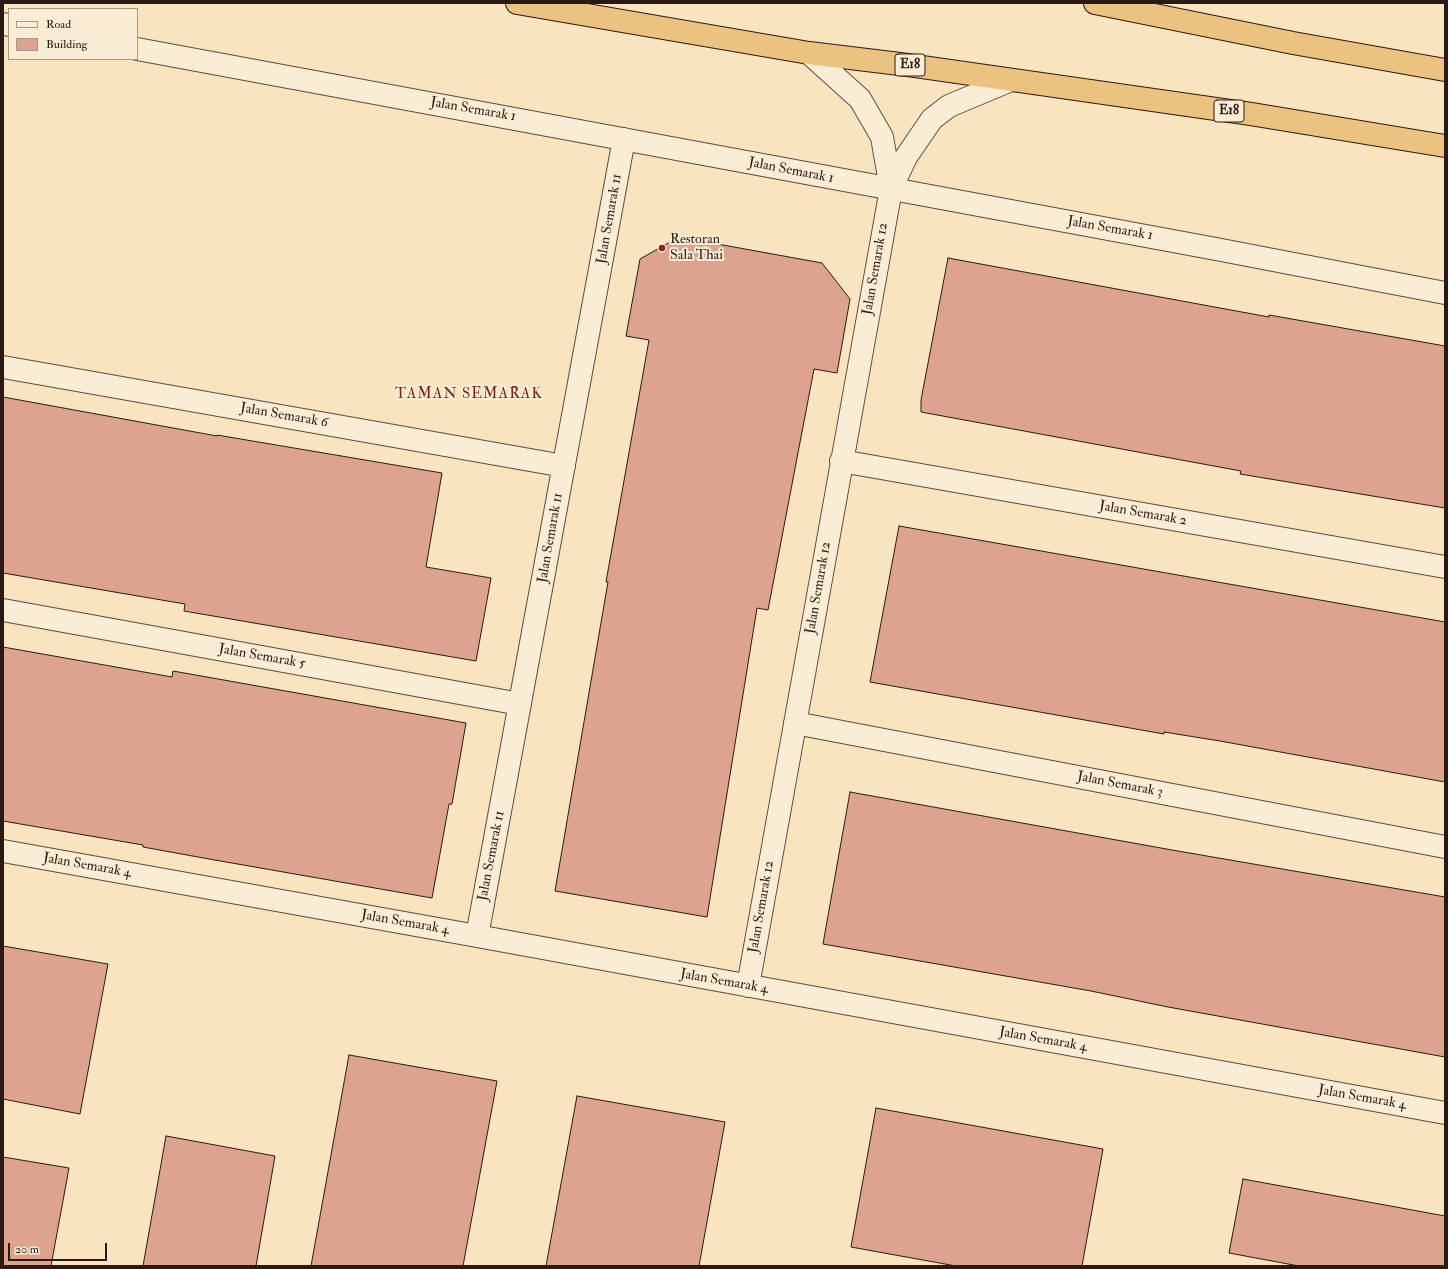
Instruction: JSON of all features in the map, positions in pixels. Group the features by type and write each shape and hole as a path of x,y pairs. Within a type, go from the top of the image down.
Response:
{"highway":[{"name":"E18","path":"517,3 809,52 1251,114 1445,146"},
{"path":"1095,3 1293,43 1445,70"}],"street":[{"name":"Jalan Semarak 1","path":"138,49 1223,250 1445,294"},
{"name":"Jalan Semarak 12","path":"809,52 860,99 882,137 890,189"},
{"name":"Jalan Semarak 12","path":"748,986 890,189 906,157 932,119 949,106 1011,80"},
{"name":"Jalan Semarak 11","path":"477,936 624,139"},
{"name":"Jalan Semarak 6","path":"3,367 564,466"},
{"name":"Jalan Semarak 2","path":"841,461 1445,567"},
{"name":"Jalan Semarak 5","path":"3,610 520,704"},
{"name":"Jalan Semarak 3","path":"795,723 1445,847"},
{"name":"Jalan Semarak 4","path":"3,851 1445,1113"}],"building":[{"path":"679,237 822,263 850,299 837,373 814,369 768,610 757,608 707,917 555,891 608,582 606,582 649,340 626,336 640,259"},
{"path":"948,258 1269,317 1269,315 1445,346 1445,508 1240,474 1241,471 921,412 921,400"},
{"path":"3,397 217,436 442,473 426,567 491,578 476,661 184,611 185,604 3,573"},
{"path":"899,526 1445,622 1445,782 1220,741 1164,732 1164,734 870,682"},
{"path":"3,647 172,677 173,671 466,723 452,804 449,804 432,898 3,821"},
{"path":"850,792 1445,897 1445,1057 1168,1007 1091,991 823,944"},
{"path":"3,946 108,964 80,1114 3,1099"},
{"path":"349,1055 497,1081 463,1266 311,1266"},
{"path":"577,1096 725,1122 699,1266 546,1266"},
{"path":"876,1108 1103,1149 1082,1266 956,1266 851,1247"},
{"path":"166,1136 275,1156 256,1266 143,1266"},
{"path":"3,1157 69,1168 51,1266 3,1266"},
{"path":"1243,1179 1445,1216 1445,1266 1299,1266 1229,1253"}],"place":[{"name":"Restoran Sala Thai","path":"662,248"}],"district":[{"name":"TAMAN SEMARAK","path":"469,395"}]}
